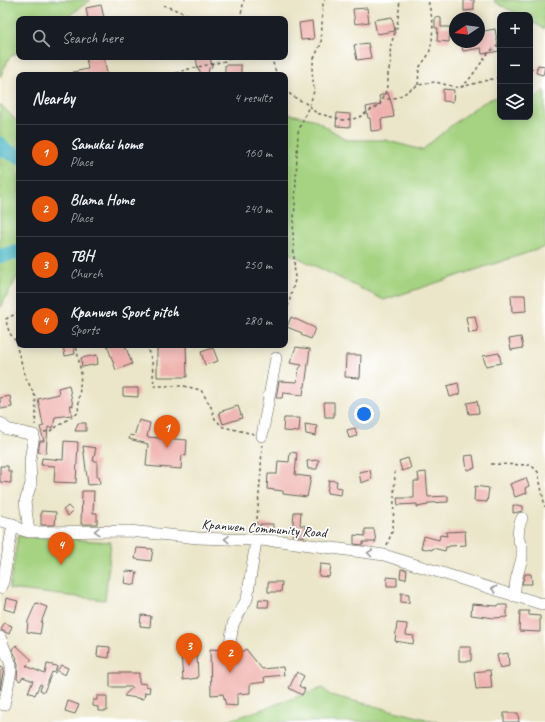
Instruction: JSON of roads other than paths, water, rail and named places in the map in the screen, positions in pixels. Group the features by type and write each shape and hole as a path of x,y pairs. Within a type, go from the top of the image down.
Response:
{"street":[{"path":"262,436 276,358"},
{"path":"0,423 7,429 34,435 30,461 30,484 25,502 29,532"},
{"path":"514,596 516,580 522,558 522,548 518,538 519,526 522,518"},
{"name":"Kpanwen Community Road","path":"0,521 14,524 19,529 29,532 129,531 198,538 281,541 384,555 545,605"},
{"path":"0,588 3,582 14,524"},
{"path":"229,650 233,624 248,599 256,541"},
{"path":"0,637 12,671 4,705 0,704"}],"waterway":[{"path":"0,144 4,150 16,155"},
{"path":"0,256 16,253"}],"place":[{"name":"Samukai home","path":"167,448"},
{"name":"Kpanwen Sport pitch","path":"61,565"},
{"name":"TBH","path":"189,666"},
{"name":"Blama Home","path":"230,673"}]}
